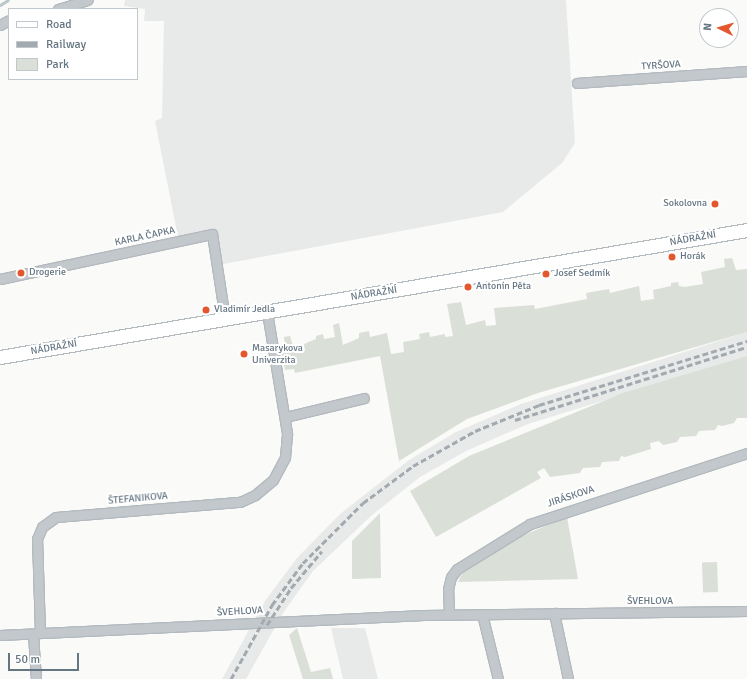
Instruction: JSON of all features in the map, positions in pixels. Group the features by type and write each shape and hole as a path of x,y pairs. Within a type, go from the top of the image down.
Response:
{"street":[{"path":"61,8 88,0"},
{"name":"TYRŠOVA","path":"577,83 747,71"},
{"name":"NÁDRAŽNÍ","path":"0,358 747,230"},
{"name":"KARLA ČAPKA","path":"0,279 212,234 225,319"},
{"name":"ŠTEFANIKOVA","path":"36,679 37,539 42,527 56,517 240,502 255,495 273,480 285,457 285,417 267,312"},
{"path":"285,417 364,398"},
{"name":"JIRÁSKOVA","path":"449,614 448,589 451,577 457,569 530,524 747,453"},
{"name":"ŠVEHLOVA","path":"0,635 449,614 747,611"},
{"path":"554,613 568,679"},
{"path":"482,614 498,679"}],"shaded area":[{"path":"125,0 566,0 575,143 562,163 503,212 213,266 208,234 179,242 155,121 162,118 164,21 144,21 145,9 124,6"},
{"path":"747,332 747,356 528,424 466,451 420,477 372,515 313,571 283,613 246,679 222,679 265,601 297,558 340,514 409,460 456,432 521,404"},
{"path":"331,628 365,628 378,679 343,679"}],"green space":[{"path":"732,258 736,270 747,269 747,332 538,393 467,419 399,461 380,356 295,373 294,369 285,370 280,346 285,345 284,337 290,336 295,352 305,351 304,344 316,339 316,336 323,334 324,339 335,337 333,325 339,323 343,345 359,338 359,333 369,331 370,337 387,333 391,354 404,352 403,342 420,339 419,334 429,332 430,337 445,334 445,337 453,336 447,304 461,302 466,325 485,320 486,326 496,325 494,308 534,305 535,309 587,299 586,293 609,289 610,293 639,286 641,301 654,299 653,290 671,286 671,283 678,282 679,286 685,287 703,284 701,272 725,267 724,259"},
{"path":"747,356 747,418 737,418 734,423 722,426 718,425 715,430 699,431 696,436 680,437 677,442 663,445 659,441 650,443 651,449 625,457 621,456 619,461 602,462 600,467 583,468 580,473 550,477 544,468 537,472 541,478 436,537 410,491 469,456 623,393"},
{"path":"380,513 381,578 352,579 352,541"},
{"path":"567,517 578,579 458,582 464,570 510,541"},
{"path":"717,562 718,592 703,593 702,563"},
{"path":"297,628 311,672 330,668 333,679 303,679 289,635"}],"waterway":[{"path":"0,5 8,0"}],"railway":[{"path":"231,679 272,605 303,563 363,503 413,466 475,431 539,405 747,341"},
{"path":"515,420 747,347"},
{"path":"267,625 291,588 322,551"}],"place":[{"name":"Sokolovna","path":"715,204"},
{"name":"Horák","path":"672,257"},
{"name":"Drogerie","path":"21,273"},
{"name":"Josef Sedmík","path":"546,274"},
{"name":"Antonín Pěta","path":"468,287"},
{"name":"Vladimír Jedla","path":"206,310"},
{"name":"Masarykova Univerzita","path":"244,354"}]}
